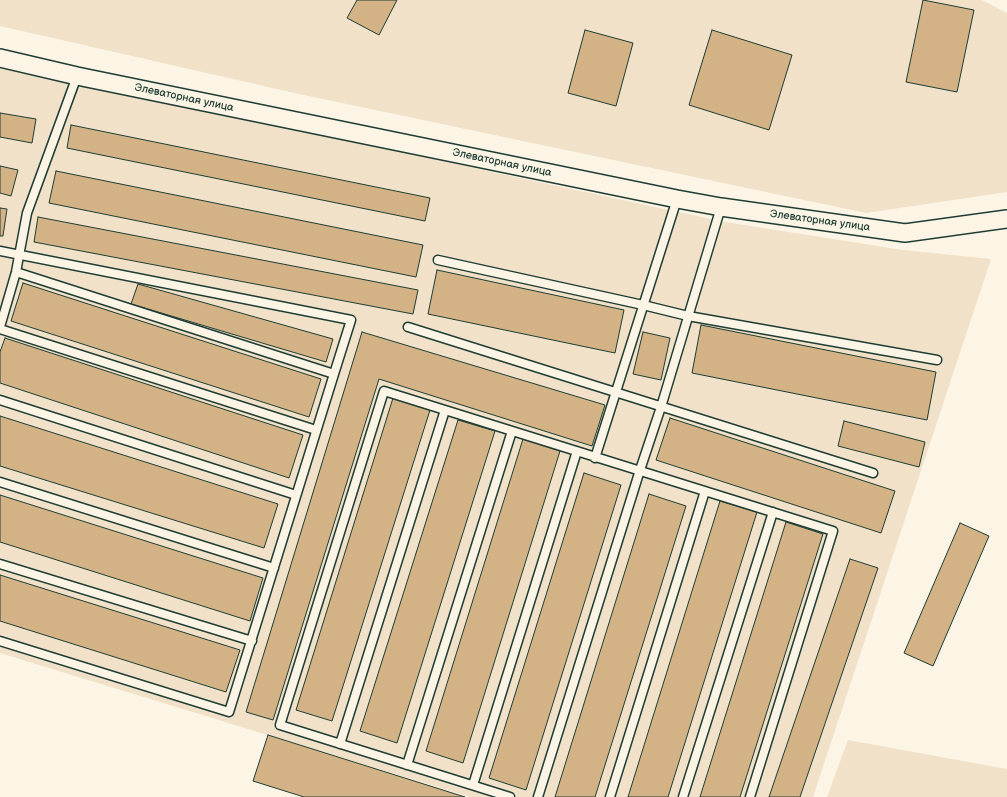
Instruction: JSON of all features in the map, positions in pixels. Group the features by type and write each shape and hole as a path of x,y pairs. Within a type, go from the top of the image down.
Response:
{"street":[{"name":"Элеваторная улица","path":"0,58 78,76 721,207 905,233 1007,219"}],"lane":[{"path":"78,76 27,213 16,272 0,328 316,430"},
{"path":"596,458 677,199"},
{"path":"538,797 661,407 721,207"},
{"path":"0,251 19,256 352,320 316,430 229,712 0,641"},
{"path":"438,260 688,316 937,360"},
{"path":"16,272 334,374"},
{"path":"408,327 616,391 661,407 873,473"},
{"path":"510,797 280,725 384,391 833,531 750,797"},
{"path":"0,400 296,495"},
{"path":"340,744 445,410"},
{"path":"407,765 512,431"},
{"path":"472,786 577,451"},
{"path":"0,482 274,568"},
{"path":"610,797 705,491"},
{"path":"683,797 773,512"},
{"path":"0,564 252,641"}],"shaded area":[{"path":"0,0 982,0 1007,13 1007,192 866,213 299,94 0,26"},
{"path":"0,66 725,222 903,250 991,259 813,797 470,797 0,653"},
{"path":"848,740 1007,769 1007,797 827,797"}],"building":[{"path":"357,0 397,0 379,35 347,18"},
{"path":"923,0 974,10 957,92 906,82"},
{"path":"585,30 633,43 616,106 568,93"},
{"path":"712,30 792,55 769,130 689,105"},
{"path":"0,113 36,119 32,143 0,137"},
{"path":"71,125 430,198 425,221 67,148"},
{"path":"0,166 18,170 11,196 0,193"},
{"path":"56,171 423,245 416,277 49,203"},
{"path":"0,208 7,209 3,236 0,236"},
{"path":"38,217 418,290 413,314 34,242"},
{"path":"437,270 624,310 615,353 428,314"},
{"path":"23,283 321,379 309,417 11,321"},
{"path":"138,284 333,339 326,362 131,304"},
{"path":"701,325 936,372 927,420 692,373"},
{"path":"362,332 605,405 592,446 379,379 273,720 246,712"},
{"path":"643,332 670,338 661,380 633,374"},
{"path":"5,338 303,435 289,478 0,383 0,352"},
{"path":"393,398 430,410 332,721 296,710"},
{"path":"0,416 278,504 264,548 0,466"},
{"path":"670,418 895,491 881,533 656,460"},
{"path":"458,420 495,431 397,743 360,731"},
{"path":"844,421 925,442 919,467 838,446"},
{"path":"523,439 560,451 463,763 426,751"},
{"path":"584,473 621,485 526,790 489,778"},
{"path":"649,494 686,506 595,797 555,797"},
{"path":"0,495 263,578 250,621 0,542"},
{"path":"720,501 757,512 668,797 628,797"},
{"path":"786,522 823,534 740,797 700,797"},
{"path":"960,523 989,536 933,666 904,653"},
{"path":"850,559 878,568 800,797 769,797"},
{"path":"0,575 240,650 226,692 0,621"},
{"path":"268,735 465,797 304,797 253,781"}]}
